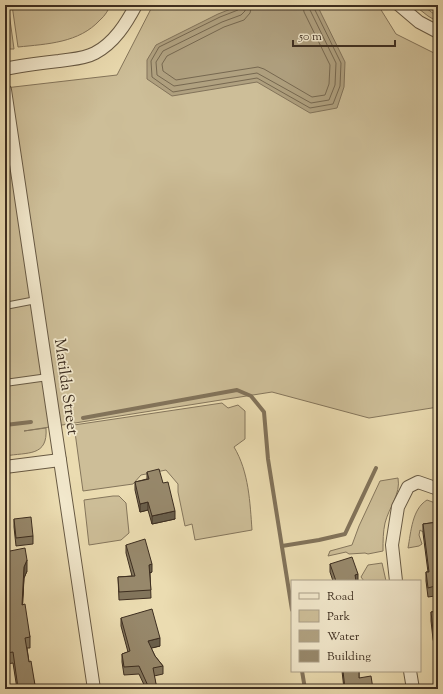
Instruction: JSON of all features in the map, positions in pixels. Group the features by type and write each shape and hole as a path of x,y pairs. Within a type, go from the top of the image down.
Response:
{"street":[{"path":"5,69 80,58 95,53 114,38 127,22 136,5"},
{"path":"399,5 419,22 438,32"},
{"name":"Matilda Street","path":"5,90 94,689"},
{"path":"5,467 60,460"},
{"path":"396,580 392,545 398,506 408,487 418,482 438,490"},
{"path":"410,672 413,689"}],"lane":[{"path":"5,306 36,300"},
{"path":"5,383 48,377"}],"green space":[{"path":"5,5 8,5 14,49 9,49 5,39"},
{"path":"12,5 111,5 102,18 92,28 82,34 62,41 18,47"},
{"path":"153,5 378,5 396,34 438,55 438,407 369,418 272,392 24,431 46,428 44,444 40,449 29,453 5,456 5,88 117,75"},
{"path":"414,5 422,5 438,17 438,22 428,16"},
{"path":"222,403 228,408 238,405 245,411 245,439 234,447 246,477 252,530 195,540 192,524 185,526 178,492 178,484 166,470 141,475 133,484 83,491 74,425"},
{"path":"398,478 398,490 385,523 383,533 383,551 368,554 349,554 346,552 328,556 330,551 352,545 359,526 380,481"},
{"path":"119,496 126,503 129,533 121,540 89,545 84,500"},
{"path":"427,500 438,504 438,529 423,532 420,530 419,535 422,544 408,548 411,528 415,515 422,504"},
{"path":"382,563 386,580 363,580 361,577 368,565"}],"water":[{"path":"241,5 317,5 345,62 344,87 337,108 310,113 257,82 172,96 147,79 147,60 156,45 218,14"}],"building":[{"path":"159,469 163,483 168,482 175,511 152,516 148,502 140,504 135,482 149,479 147,472"},
{"path":"31,517 33,536 16,538 14,519"},
{"path":"438,522 438,609 435,586 428,588 426,572 429,572 423,524"},
{"path":"145,539 152,564 149,565 151,590 119,592 118,577 135,576 126,545"},
{"path":"25,548 27,560 24,567 22,605 25,604 30,637 25,638 35,685 18,688 13,652 7,653 5,639 5,623 9,621 7,608 9,607 5,583 5,552"},
{"path":"352,557 358,574 355,575 356,580 336,580 330,564"},
{"path":"152,609 160,638 148,641 155,656 163,666 153,668 157,689 143,689 149,688 139,666 124,667 122,654 130,651 121,618"},
{"path":"438,611 438,654 431,612"},
{"path":"343,672 359,672 359,678 371,676 373,689 345,689"}],"waterway":[{"path":"83,418 237,390 251,396 264,412 268,459 291,604"},
{"path":"5,425 31,422"},
{"path":"282,546 345,534 376,468"},
{"path":"302,672 305,689"}]}
